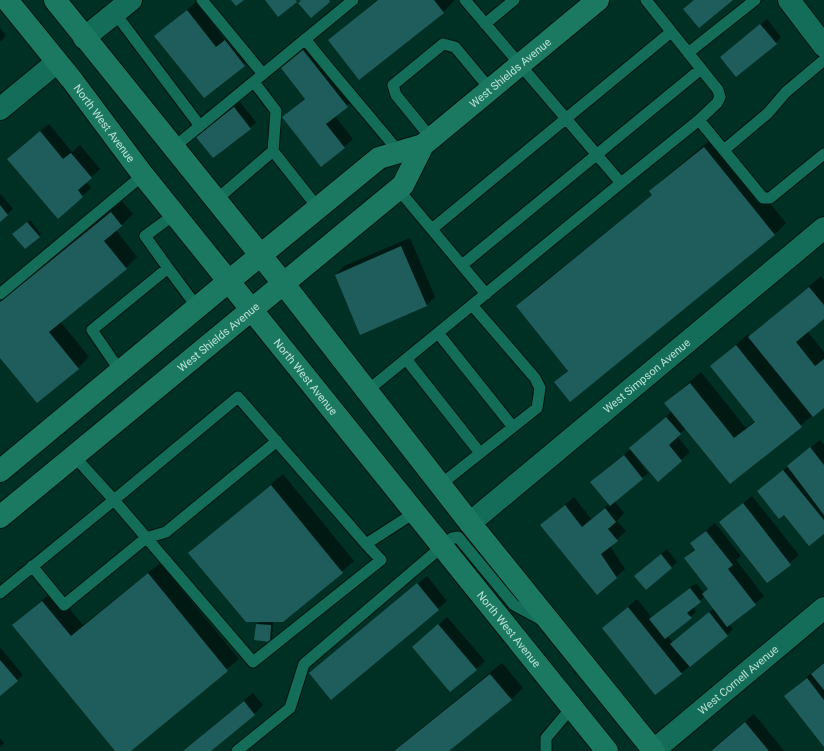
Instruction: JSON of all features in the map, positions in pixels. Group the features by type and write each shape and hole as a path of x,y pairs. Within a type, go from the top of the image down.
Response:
{"main road":[{"name":"North West Avenue","path":"7,0 57,62 143,175 607,751"},
{"path":"55,0 84,38 283,283 551,626 653,751"},
{"name":"West Shields Avenue","path":"0,471 229,280 379,158 427,141 598,0"},
{"name":"West Shields Avenue","path":"0,517 403,184 427,141"}],"street":[{"path":"789,0 824,46"},
{"path":"84,38 123,6"},
{"path":"0,109 57,62"},
{"name":"West Simpson Avenue","path":"470,523 824,228"},
{"name":"West Cornell Avenue","path":"653,751 824,608"}],"lane":[{"path":"202,0 263,74"},
{"path":"173,148 353,0"},
{"path":"465,0 621,183"},
{"path":"485,24 514,0"},
{"path":"367,392 699,120 717,103 720,97 718,90 646,0"},
{"path":"688,53 755,0"},
{"path":"123,6 200,126"},
{"path":"432,229 671,32"},
{"path":"305,39 346,91 358,102 399,152"},
{"path":"427,141 396,95 393,85 443,44 454,47 490,89"},
{"path":"724,150 768,113 786,92 824,60"},
{"path":"462,265 701,69"},
{"path":"254,82 276,110 273,151 318,208"},
{"path":"699,120 763,198 770,198 824,154"},
{"path":"216,200 273,151"},
{"path":"0,294 143,175"},
{"path":"398,188 486,294"},
{"path":"175,214 146,236 197,307"},
{"path":"120,371 92,330 168,268"},
{"path":"440,485 537,408 540,388 536,378 472,305"},
{"path":"438,333 513,427"},
{"path":"406,359 480,453"},
{"path":"0,593 114,500 238,397 381,560 253,662 114,500 74,456"},
{"path":"32,566 64,605 146,538 166,532 276,441"},
{"path":"366,544 414,513"},
{"path":"237,751 290,708 304,664 452,538 458,537 514,605 551,626"},
{"path":"546,751 546,738 572,707"}],"building":[{"path":"231,0 244,0 236,6"},
{"path":"265,0 296,0 297,2 278,17"},
{"path":"299,0 329,0 330,2 311,18 298,3 301,1"},
{"path":"378,0 434,0 444,13 359,80 328,40"},
{"path":"694,0 733,0 699,28 683,9"},
{"path":"187,10 216,47 225,40 245,66 204,98 154,36"},
{"path":"760,24 777,44 736,77 720,57"},
{"path":"303,50 348,107 326,124 345,148 321,167 282,117 305,99 281,68"},
{"path":"234,107 251,129 213,158 196,137"},
{"path":"40,131 63,159 71,153 92,178 78,190 83,197 58,219 7,159"},
{"path":"704,147 775,235 570,402 554,382 568,371 516,306 652,195 649,191"},
{"path":"0,205 8,215 0,222"},
{"path":"111,212 122,226 104,241 127,269 49,332 79,369 37,403 0,358 0,302"},
{"path":"27,222 40,237 25,249 12,234"},
{"path":"401,246 427,306 360,335 335,275"},
{"path":"809,287 824,305 824,319 796,342 815,366 824,359 824,408 813,417 748,337"},
{"path":"736,345 802,427 730,484 664,403 690,383 734,438 755,422 710,366"},
{"path":"666,417 681,434 669,445 682,461 658,482 629,448"},
{"path":"810,447 824,465 824,515 787,466"},
{"path":"624,455 643,479 610,506 590,482"},
{"path":"783,470 824,520 824,534 809,546 784,515 779,519 757,491"},
{"path":"271,485 343,573 283,622 246,622 188,553"},
{"path":"743,503 791,565 767,583 719,522"},
{"path":"565,505 582,527 605,508 616,522 608,529 618,541 601,554 617,578 597,595 540,525"},
{"path":"706,531 733,565 728,569 756,605 727,627 702,594 708,589 684,558 695,550 690,543"},
{"path":"661,554 672,568 646,590 634,576"},
{"path":"148,573 228,671 131,751 115,751 12,625 42,601 71,636"},
{"path":"417,583 439,610 331,700 309,673"},
{"path":"690,588 701,602 687,613 692,618 665,639 649,619"},
{"path":"628,607 682,674 655,695 602,628"},
{"path":"709,612 728,636 690,667 670,644"},
{"path":"256,624 271,625 270,642 254,640"},
{"path":"438,624 477,670 450,692 412,647"},
{"path":"0,660 18,681 0,696"},
{"path":"824,663 824,690 811,674"},
{"path":"490,674 512,700 449,751 394,751"},
{"path":"807,678 824,700 824,747 784,696"},
{"path":"244,701 255,715 211,751 183,751"},
{"path":"745,722 769,751 711,751"}]}
